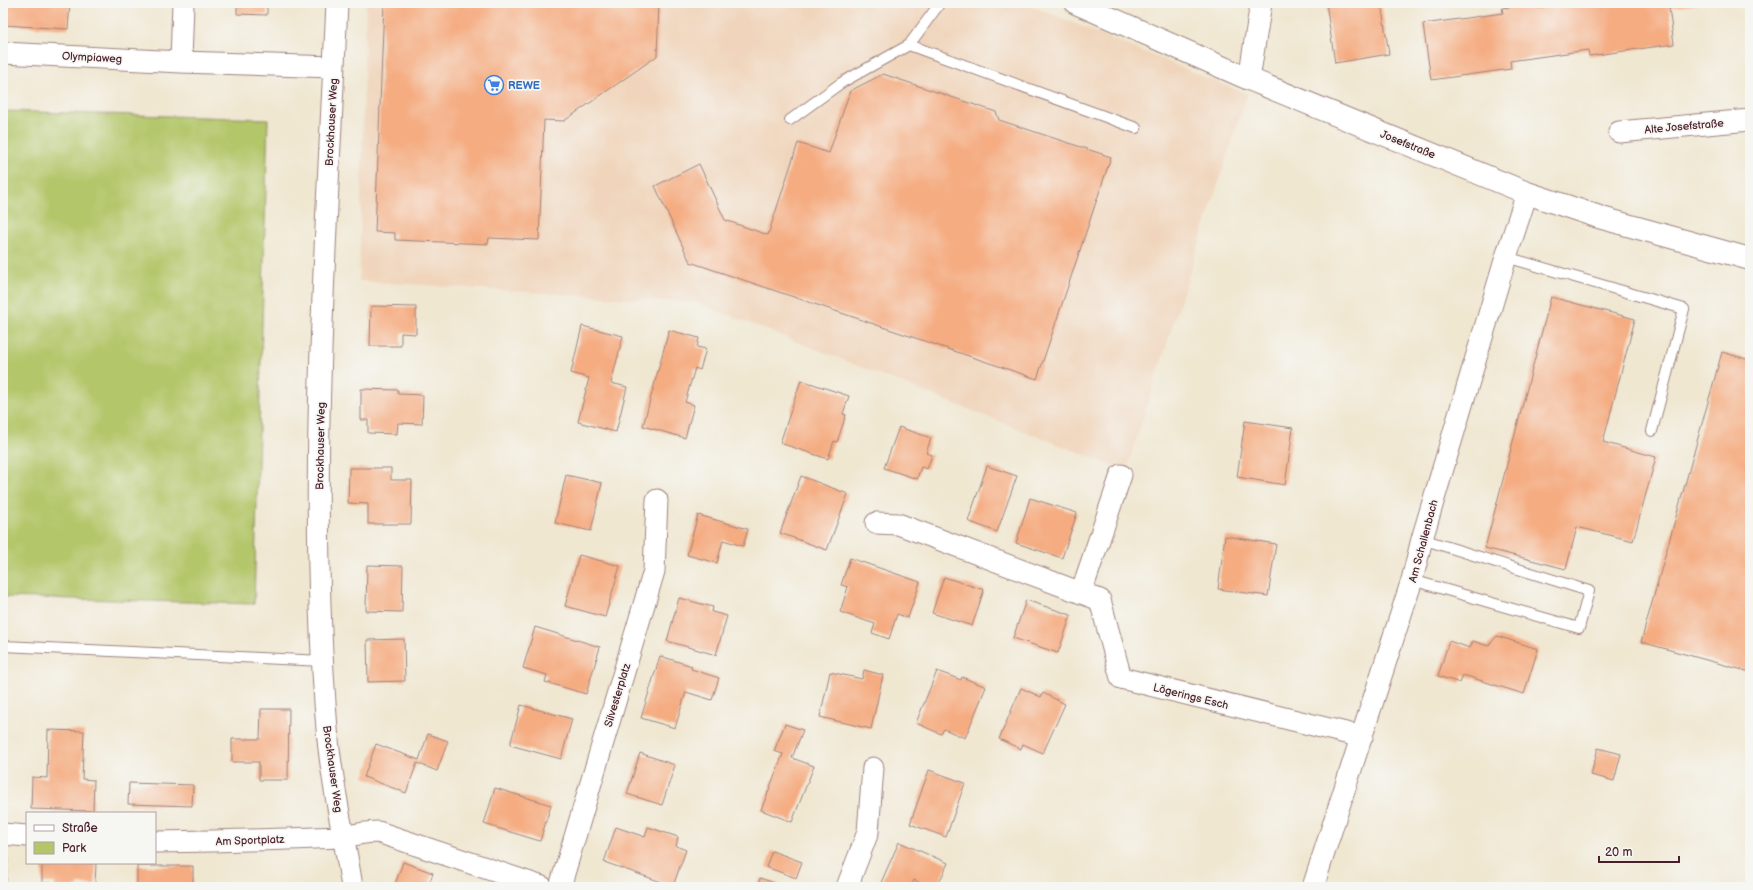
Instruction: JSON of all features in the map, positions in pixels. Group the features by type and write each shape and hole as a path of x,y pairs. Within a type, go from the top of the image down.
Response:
{"street":[{"path":"181,62 183,3"},
{"name":"Brockhauser Weg","path":"337,3 325,260 318,468 322,661 327,730 334,785 352,887"},
{"name":"Josefstraße","path":"1076,3 1249,79 1527,193 1602,218 1750,259"},
{"path":"1249,79 1261,3"},
{"name":"Olympiaweg","path":"3,53 181,62 334,67"},
{"name":"Alte Josefstraße","path":"1619,132 1750,120"},
{"name":"Am Schallenbach","path":"1313,887 1412,580 1422,539 1506,256 1527,193"},
{"path":"1081,592 1121,475"},
{"name":"Silvesterplatz","path":"560,887 654,571 657,500"},
{"name":"Lögerings Esch","path":"876,522 898,524 1100,600 1121,678 1362,737"},
{"path":"847,887 868,832 873,768"},
{"path":"344,837 363,832 378,832 542,887"},
{"path":"3,834 26,836"},
{"name":"Am Sportplatz","path":"156,842 244,841 344,837"}],"lane":[{"path":"790,120 841,83 909,45 940,3"},
{"path":"909,45 1136,128"},
{"path":"1506,256 1684,309 1652,431"},
{"path":"1412,580 1579,628 1589,591 1422,539"},
{"path":"3,646 322,661"}],"shaded area":[{"path":"366,3 1024,3 1247,94 1126,471 698,303 359,281"}],"green space":[{"path":"3,111 268,119 254,604 3,597"}],"building":[{"path":"3,3 70,3 68,29 3,25"},
{"path":"237,3 295,3 295,6 267,4 267,15 237,14"},
{"path":"384,3 659,3 657,56 564,121 544,120 539,240 489,238 488,244 395,240 395,233 375,232"},
{"path":"1326,3 1381,3 1389,54 1335,63"},
{"path":"1537,3 1538,8 1564,3 1699,4 1669,8 1674,44 1589,56 1588,50 1510,61 1511,69 1431,80 1423,24 1503,13 1502,8"},
{"path":"883,74 996,112 999,120 1111,157 1037,379 690,262 655,186 699,164 725,220 768,235 798,143 829,153 850,91"},
{"path":"1551,297 1635,319 1603,442 1656,457 1633,541 1577,527 1566,569 1485,548"},
{"path":"371,306 416,307 416,334 401,333 401,346 370,346"},
{"path":"582,326 623,336 611,383 627,387 616,432 578,422 589,378 571,373"},
{"path":"669,330 699,338 697,347 706,349 700,370 695,368 685,402 694,405 685,438 643,426"},
{"path":"1722,352 1750,360 1750,672 1641,642"},
{"path":"801,380 849,396 843,414 846,415 837,442 834,441 828,459 780,443"},
{"path":"361,389 398,390 398,394 423,395 422,424 398,423 397,434 368,433 368,420 361,420"},
{"path":"1245,421 1293,428 1285,485 1237,477"},
{"path":"899,427 931,438 926,453 932,455 927,469 921,467 917,479 884,468"},
{"path":"987,466 1017,476 997,532 968,521"},
{"path":"349,468 391,468 391,480 412,480 411,524 368,524 368,504 348,503"},
{"path":"566,475 602,483 591,531 555,523"},
{"path":"801,476 848,494 827,550 780,533"},
{"path":"1030,498 1077,513 1062,558 1016,543"},
{"path":"698,515 748,529 743,546 723,540 717,563 687,555"},
{"path":"1225,536 1276,544 1268,596 1218,589"},
{"path":"579,555 620,566 605,617 565,606"},
{"path":"850,558 920,582 908,618 897,614 889,639 872,633 875,624 840,612 848,587 841,585"},
{"path":"367,565 403,566 402,612 366,611"},
{"path":"944,577 984,590 972,626 932,613"},
{"path":"679,598 713,607 712,612 727,616 716,655 667,641"},
{"path":"1026,600 1071,615 1058,653 1013,638"},
{"path":"535,627 600,647 586,694 545,682 547,675 523,668"},
{"path":"1497,636 1538,649 1524,694 1463,675 1460,683 1438,676 1449,641 1470,648 1473,641 1488,646"},
{"path":"404,639 405,681 368,682 367,640"},
{"path":"660,656 692,666 691,669 719,678 712,700 686,692 675,728 641,718"},
{"path":"864,670 883,675 871,729 820,717 830,672 862,679"},
{"path":"937,671 961,680 962,677 986,687 965,738 944,729 941,734 916,723"},
{"path":"1021,688 1041,697 1043,693 1065,704 1043,753 1023,744 1021,749 999,739"},
{"path":"521,705 572,719 561,759 510,745"},
{"path":"261,709 289,709 288,780 259,780 259,762 232,762 232,739 260,739"},
{"path":"785,724 803,730 792,758 814,766 792,822 761,810 783,754 774,751"},
{"path":"48,730 84,731 82,779 94,780 93,811 31,809 32,777 47,778"},
{"path":"428,734 448,741 437,771 417,763 406,793 364,777 376,744 419,760"},
{"path":"1598,748 1621,754 1614,781 1591,775"},
{"path":"640,753 675,765 662,805 627,794"},
{"path":"929,770 965,783 946,837 910,824"},
{"path":"129,783 193,785 192,806 128,804"},
{"path":"495,788 551,805 540,841 484,824"},
{"path":"616,827 645,837 648,827 678,837 676,846 686,850 673,886 604,862"},
{"path":"899,842 948,863 937,887 929,887 914,880 911,887 879,887"},
{"path":"772,851 802,862 796,878 766,867"},
{"path":"3,858 8,858 6,883 3,882"},
{"path":"403,862 433,873 430,882 444,887 394,887"},
{"path":"42,864 96,864 95,885 78,884 78,887 55,887 55,883 42,883"},
{"path":"137,866 193,866 193,885 198,885 198,887 137,887"},
{"path":"760,878 786,887 758,887"}],"place":[{"name":"REWE","path":"494,85"}]}
